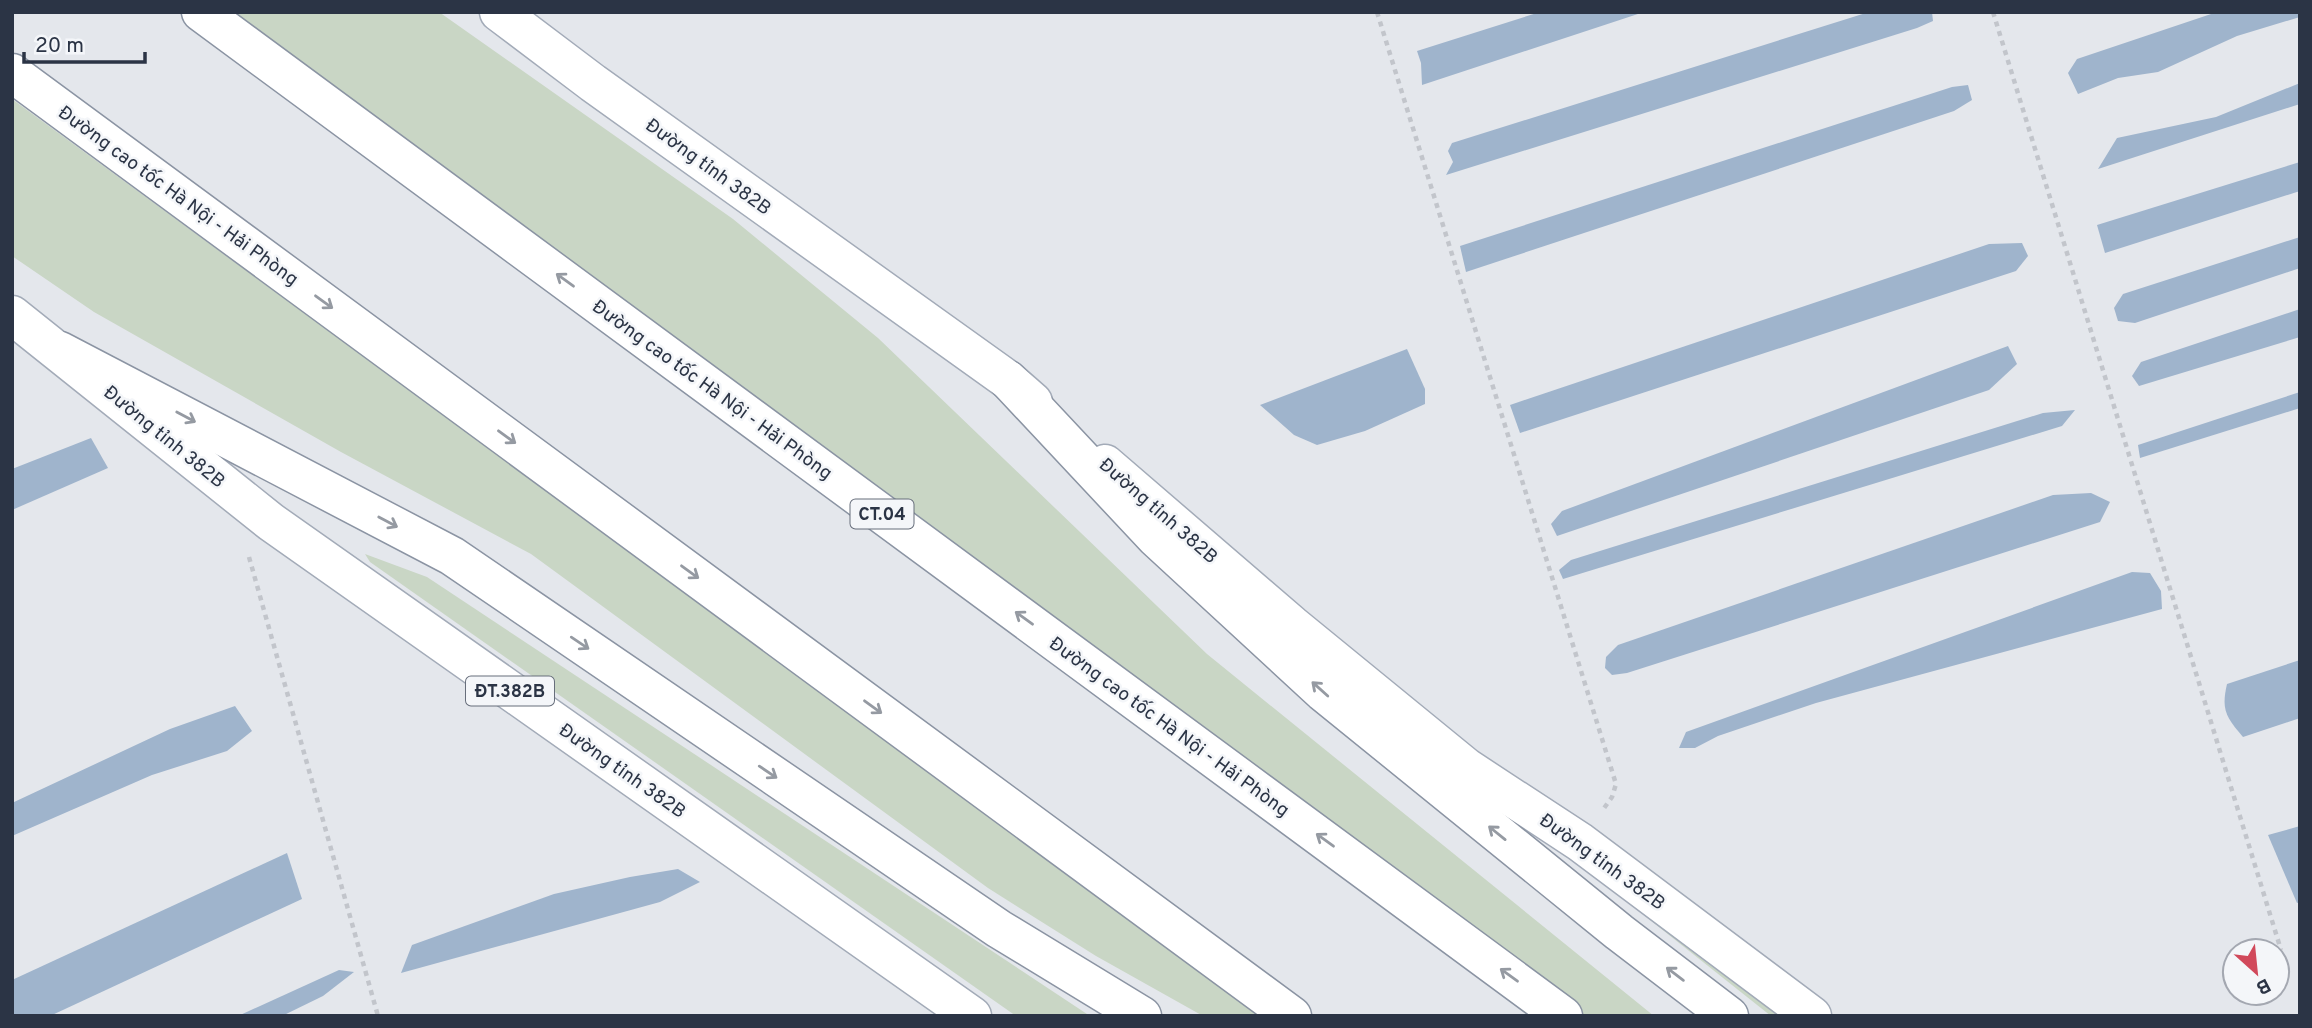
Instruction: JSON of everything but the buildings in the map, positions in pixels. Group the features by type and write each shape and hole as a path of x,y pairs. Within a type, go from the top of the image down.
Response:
{"main road":[{"name":"Đường cao tốc Hà Nội - Hải Phòng","path":"201,12 1563,1016"},
{"name":"Đường tỉnh 382B","path":"499,12 593,83 1008,380 1292,625 1467,768 1580,842 1812,1016"},
{"name":"Đường cao tốc Hà Nội - Hải Phòng","path":"12,73 1292,1016"},
{"name":"Đường tỉnh 382B","path":"12,315 271,522 972,1016"},
{"path":"60,351 452,556 999,929 1142,1016"},
{"path":"1008,380 1156,538 1323,692 1619,932 1729,1016"}],"path":[{"path":"1377,12 1616,784 1612,797 1580,842"},
{"path":"1993,12 2277,937"},
{"path":"271,522 248,553 378,1016"}],"green space":[{"path":"211,12 439,12 733,219 878,338 1207,654 1654,1016 1578,1016"},
{"path":"12,99 1264,1016 1203,1016 1096,956 988,888 531,554 341,452 94,312 12,256"},
{"path":"365,554 427,577 1090,1016 1016,1016 370,562"},
{"path":"1601,881 1796,1016 1771,1016"}],"water":[{"path":"1540,12 1644,12 1422,85 1421,63 1417,51"},
{"path":"1869,12 1932,12 1933,21 1446,175 1453,162 1448,151 1452,143"},
{"path":"2217,12 2300,12 2300,17 2237,36 2158,72 2118,78 2078,94 2068,73 2077,59"},
{"path":"2300,83 2300,104 2098,169 2117,138 2216,117"},
{"path":"1968,85 1972,100 1954,111 1466,272 1460,246 1952,87"},
{"path":"2300,162 2300,191 2105,253 2097,225"},
{"path":"2300,237 2300,268 2135,323 2118,321 2114,308 2123,294"},
{"path":"2022,243 2028,256 2016,271 1520,433 1510,405 1989,244"},
{"path":"2300,309 2300,337 2139,386 2132,376 2141,362"},
{"path":"2008,346 2017,364 1989,390 1557,536 1551,524 1562,511"},
{"path":"1407,349 1425,389 1425,404 1365,431 1317,445 1294,435 1260,405"},
{"path":"2300,392 2300,408 2140,458 2138,445"},
{"path":"2075,410 2062,426 1563,579 1559,570 1571,560 2043,413"},
{"path":"91,438 108,468 12,510 12,469"},
{"path":"2091,493 2110,502 2100,522 1627,673 1612,675 1605,668 1606,657 1618,645 2053,495"},
{"path":"2132,572 2150,573 2161,591 2162,609 1816,703 1718,736 1695,748 1679,748 1686,732"},
{"path":"2300,660 2300,718 2243,737 2226,713 2227,684"},
{"path":"235,706 252,731 227,751 152,775 12,836 12,803 170,729"},
{"path":"2300,826 2300,902 2297,903 2268,835"},
{"path":"287,853 302,899 50,1016 12,1016 12,980"},
{"path":"678,869 700,882 660,902 401,973 412,945 554,894"},
{"path":"339,970 354,972 323,996 282,1016 238,1016"}]}
